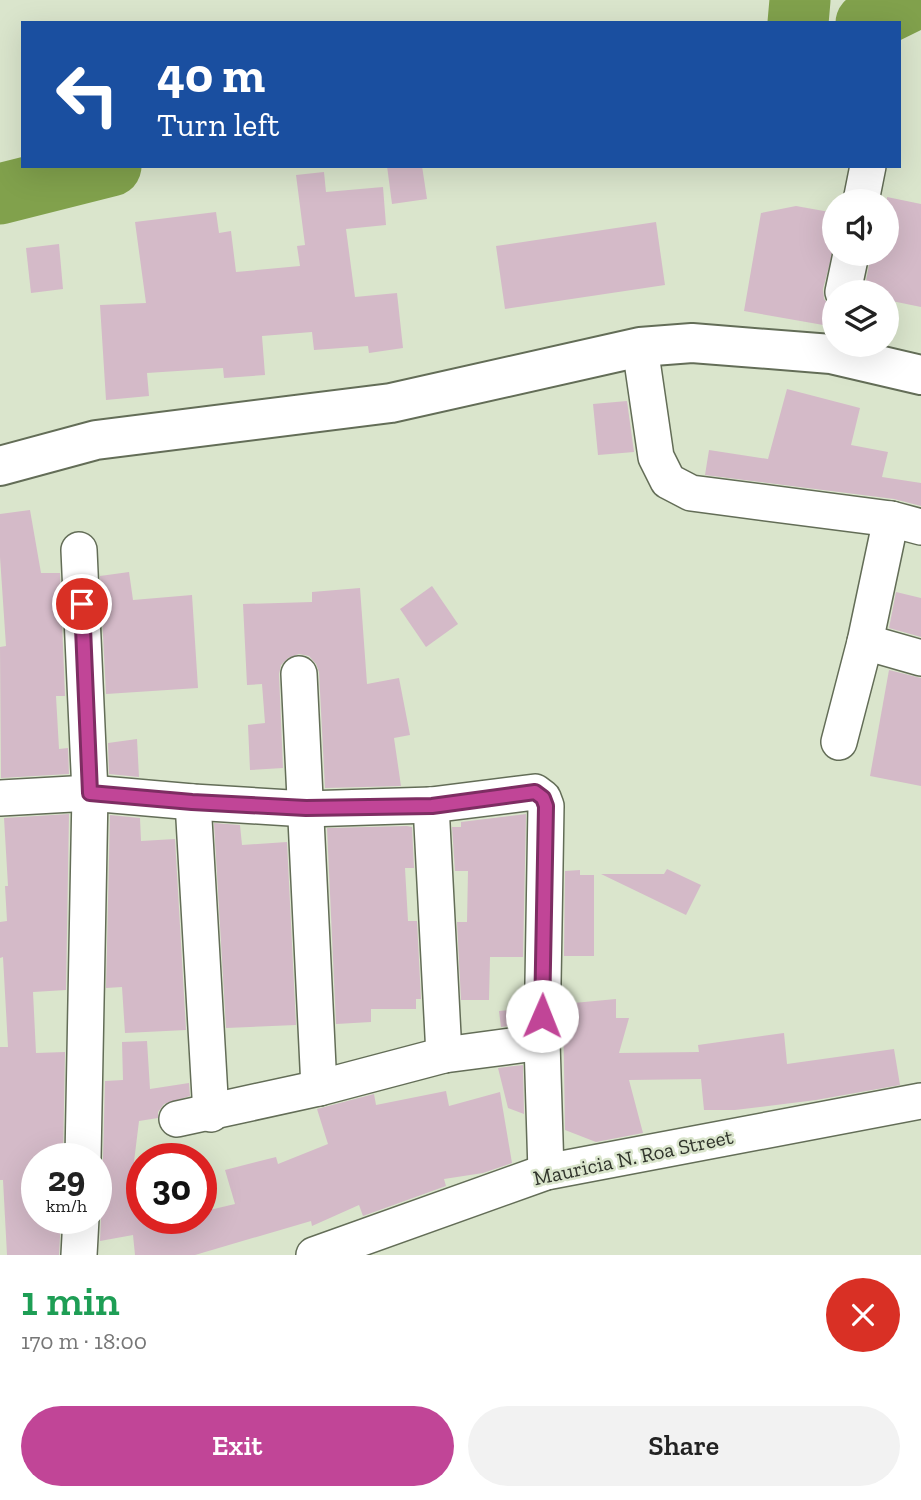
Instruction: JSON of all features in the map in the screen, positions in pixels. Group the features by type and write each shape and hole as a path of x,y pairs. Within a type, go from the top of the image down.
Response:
{"street":[{"path":"863,189 868,168"},
{"path":"16,461 96,440 391,402 639,347 692,343 822,345"},
{"path":"639,347 656,457 668,481 691,493 906,523 864,642 839,742"},
{"path":"868,357 921,375"},
{"path":"79,550 90,793 83,1143"},
{"path":"864,642 921,658"},
{"path":"299,674 319,1088"},
{"path":"0,799 90,793 306,808 432,806 535,792 543,798 546,806 542,1042 546,1172"},
{"path":"192,802 211,1114"},
{"path":"432,806 444,1055"},
{"path":"177,1119 211,1114 444,1055 542,1042"},
{"name":"Mauricia N. Roa Street","path":"314,1255 546,1172 921,1101"},
{"path":"79,1255 80,1234"}],"building":[{"path":"387,168 422,168 427,199 392,204"},
{"path":"324,172 326,192 383,187 386,225 346,229 355,297 397,293 403,348 369,353 368,346 314,350 312,332 262,336 265,375 224,378 223,368 147,373 149,396 106,400 100,305 146,303 135,222 216,212 219,233 231,231 236,272 300,266 297,246 305,245 296,175"},
{"path":"899,199 921,204 921,307 899,302 899,280 866,280 869,266 899,266"},
{"path":"796,206 822,211 822,266 829,266 825,280 822,280 822,325 744,311 761,213"},
{"path":"656,222 665,285 505,309 496,246"},
{"path":"59,244 63,289 31,293 26,248"},
{"path":"787,389 860,408 851,445 888,452 882,477 921,483 921,506 894,499 705,475 709,450 768,459"},
{"path":"627,401 634,452 598,455 593,404"},
{"path":"30,510 41,573 60,573 65,696 56,696 59,749 68,748 69,774 1,778 0,647 6,646 0,514"},
{"path":"129,572 133,600 192,595 198,688 106,694 100,576"},
{"path":"432,586 458,624 426,647 400,609"},
{"path":"360,588 367,684 399,678 410,735 394,738 401,786 325,788 319,672 309,656 299,654 288,658 281,665 279,674 283,768 250,770 248,725 265,723 262,684 247,685 243,604 312,602 312,592"},
{"path":"896,592 921,598 921,637 889,628"},
{"path":"889,670 921,678 921,786 870,776"},
{"path":"137,739 139,777 109,774 108,743"},
{"path":"69,814 66,990 33,992 36,1053 65,1052 63,1143 21,1143 21,1234 60,1234 59,1255 7,1255 3,1180 0,1180 0,1047 8,1047 3,957 0,958 0,922 7,921 5,886 8,886 4,818"},
{"path":"526,814 523,957 490,957 489,1000 461,1000 457,922 467,922 468,871 455,871 452,827 461,827 461,822"},
{"path":"110,815 140,818 141,841 175,839 186,1030 125,1033 122,987 106,988"},
{"path":"214,823 240,825 242,845 287,842 296,1025 226,1028"},
{"path":"412,827 414,868 405,868 408,921 417,921 421,999 416,999 416,1009 371,1009 371,1022 336,1024 327,828"},
{"path":"667,869 701,885 686,915 601,874 664,874"},
{"path":"580,870 580,875 594,875 594,956 564,956 565,871"},
{"path":"616,999 616,1018 629,1018 619,1053 699,1052 698,1045 784,1033 787,1064 894,1049 900,1085 816,1100 735,1110 704,1110 701,1079 629,1080 643,1133 596,1142 565,1130 563,1004"},
{"path":"522,1009 522,1024 501,1027 499,1011"},
{"path":"147,1041 150,1089 189,1083 190,1096 164,1104 158,1112 158,1118 139,1121 136,1143 126,1143 126,1234 217,1234 217,1208 235,1204 225,1170 276,1157 278,1164 328,1144 317,1109 374,1094 376,1105 446,1091 449,1106 500,1092 512,1163 483,1173 444,1179 446,1186 363,1216 359,1205 312,1226 311,1221 195,1255 135,1255 133,1235 100,1241 100,1234 112,1234 112,1143 103,1143 105,1081 123,1080 122,1042"},
{"path":"523,1065 524,1114 508,1108 498,1068"}],"waterway":[{"path":"798,21 800,0"},
{"path":"870,21 913,0"},
{"path":"0,194 103,168"}],"route":[{"path":"82,604 90,793 306,808 432,806 535,792 543,798 546,806 542,1016"}]}
